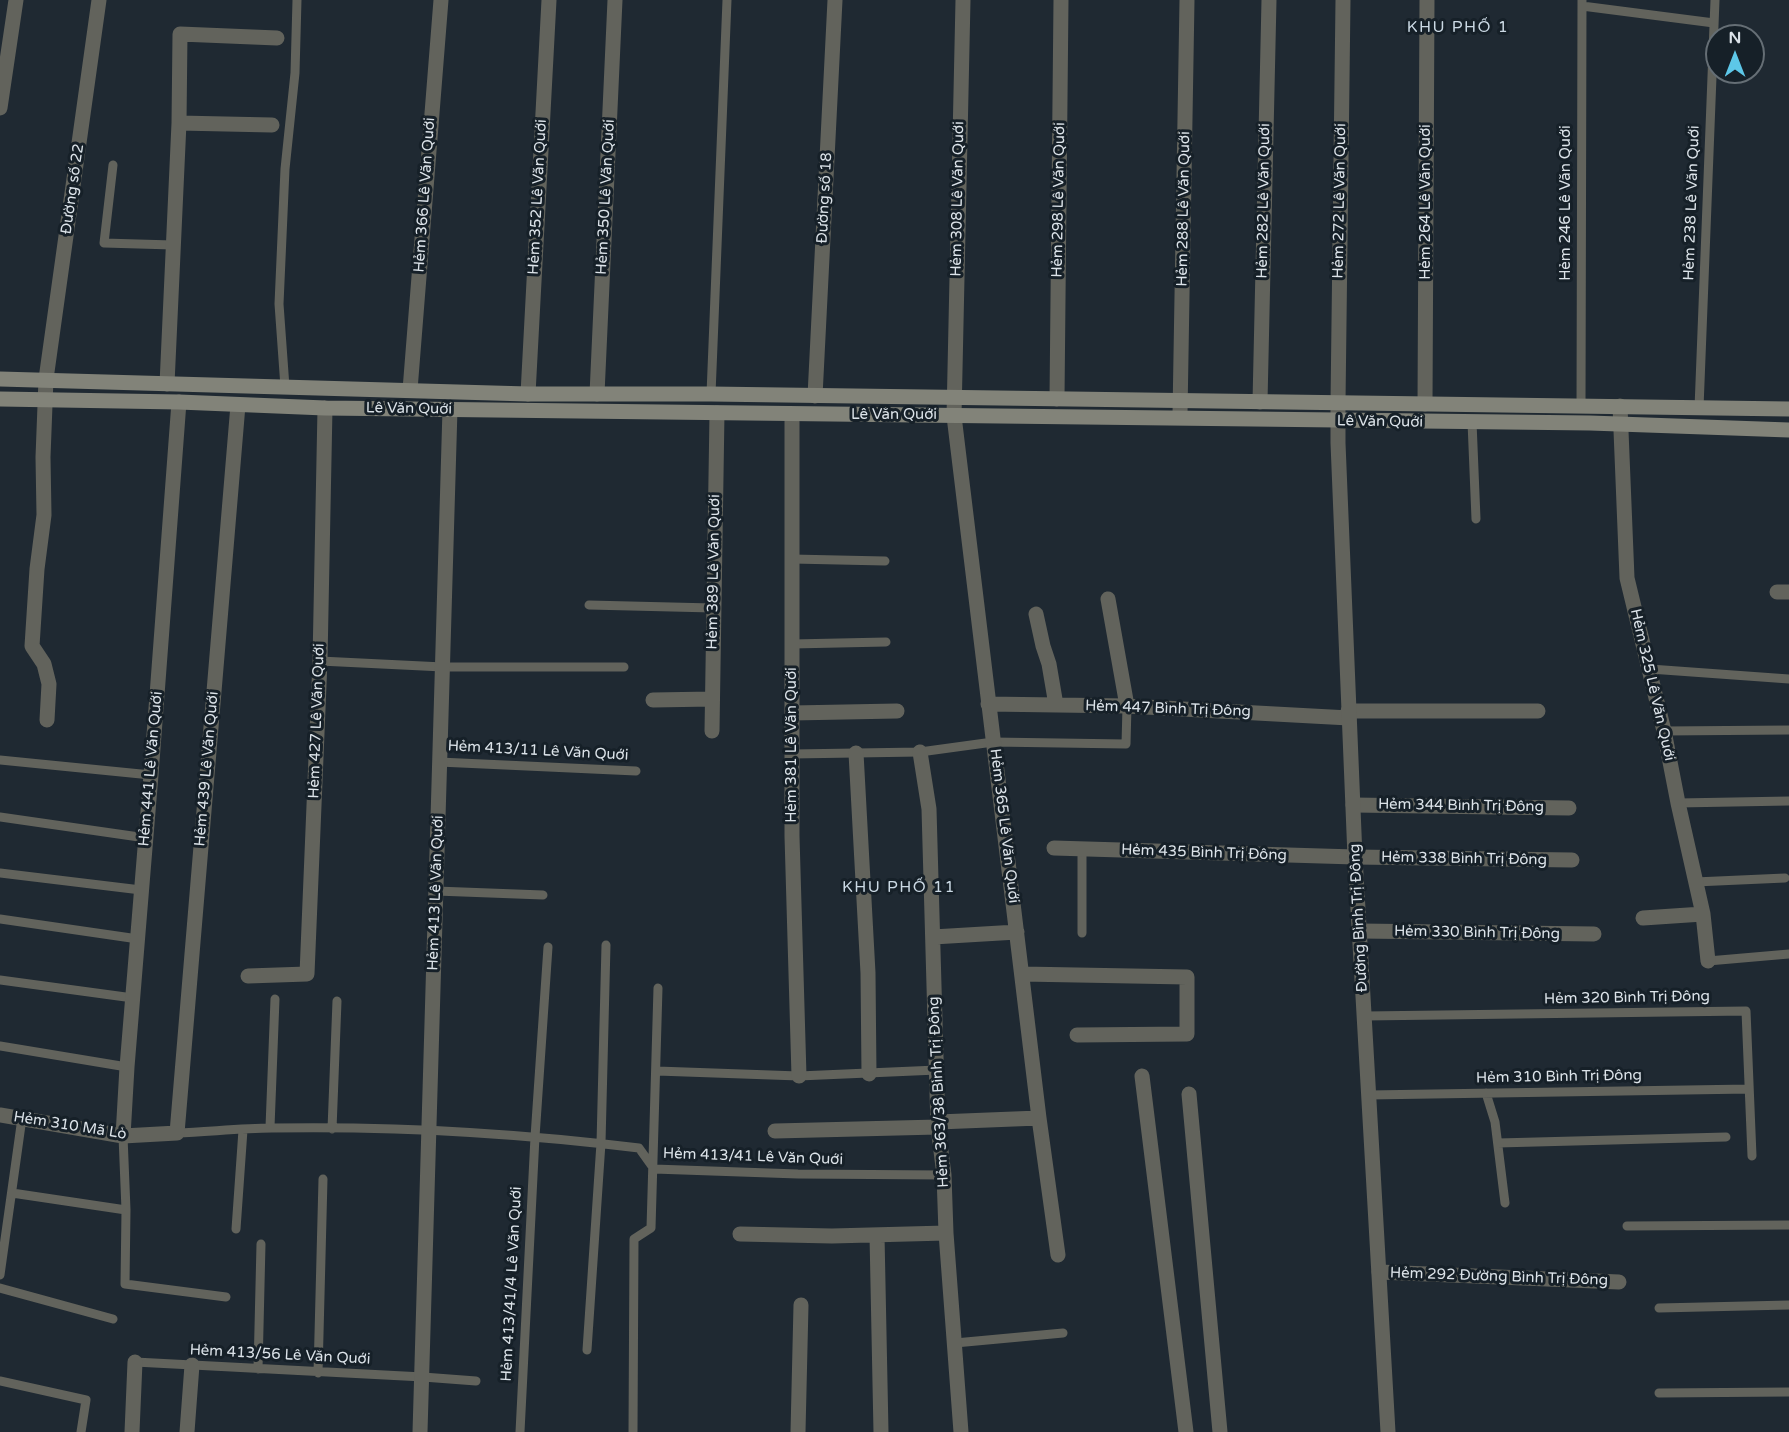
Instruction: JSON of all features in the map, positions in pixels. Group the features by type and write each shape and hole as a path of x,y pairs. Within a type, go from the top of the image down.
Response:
{"main road":[{"name":"Lê Văn Quới","path":"0,379 528,394 711,394 1789,409"},
{"path":"285,387 285,406"},
{"path":"596,412 597,394"},
{"name":"Lê Văn Quới","path":"0,399 179,402 325,408 1180,418 1789,430"}],"street":[{"path":"0,108 16,0"},
{"name":"Đường số 22","path":"47,720 49,684 44,664 32,646 37,569 44,514 43,457 46,379 99,0"},
{"name":"Hẻm 366 Lê Văn Quới","path":"410,390 441,0"},
{"name":"Hẻm 352 Lê Văn Quới","path":"528,394 549,0"},
{"name":"Hẻm 350 Lê Văn Quới","path":"597,394 615,0"},
{"name":"Đường số 18","path":"815,396 835,0"},
{"name":"Hẻm 308 Lê Văn Quới","path":"954,398 963,0"},
{"name":"Hẻm 298 Lê Văn Quới","path":"1057,399 1061,0"},
{"name":"Hẻm 288 Lê Văn Quới","path":"1180,418 1187,0"},
{"name":"Hẻm 282 Lê Văn Quới","path":"1260,402 1269,0"},
{"name":"Hẻm 272 Lê Văn Quới","path":"1338,403 1342,0"},
{"name":"Hẻm 264 Lê Văn Quới","path":"1425,404 1427,0"},
{"path":"166,384 179,123 180,34 278,38"},
{"path":"179,123 272,125"},
{"name":"Hẻm 365 Lê Văn Quới","path":"954,398 954,416 988,704 1058,1255"},
{"name":"Hẻm 441 Lê Văn Quới","path":"123,1136 179,402"},
{"name":"Đường Bình Trị Đông","path":"1338,403 1355,857 1388,1432"},
{"name":"Hẻm 439 Lê Văn Quới","path":"177,1133 238,405"},
{"name":"Hẻm 325 Lê Văn Quới","path":"1620,406 1627,578 1650,669 1703,914 1708,961"},
{"name":"Hẻm 427 Lê Văn Quới","path":"248,976 307,974 320,661 325,408"},
{"name":"Hẻm 413 Lê Văn Quới","path":"420,1432 450,409"},
{"name":"Hẻm 389 Lê Văn Quới","path":"712,731 717,413"},
{"name":"Hẻm 381 Lê Văn Quới","path":"792,414 792,836 799,1076"},
{"path":"1108,599 1127,706"},
{"path":"1036,614 1049,664 1056,705"},
{"path":"653,700 712,699"},
{"name":"Hẻm 447 Bình Trị Đông","path":"988,704 1127,706 1349,714 1538,711"},
{"path":"792,713 897,711"},
{"name":"Hẻm 363/38 Bình Trị Đông","path":"920,752 929,809 938,1124 944,1175 946,1233 962,1432"},
{"path":"856,753 868,973 869,1074"},
{"name":"Hẻm 344 Bình Trị Đông","path":"1353,805 1569,808"},
{"name":"Hẻm 435 Bình Trị Đông","path":"1054,848 1355,857"},
{"name":"Hẻm 338 Bình Trị Đông","path":"1355,857 1572,860"},
{"path":"1643,918 1703,914"},
{"name":"Hẻm 330 Bình Trị Đông","path":"1360,931 1593,934"},
{"path":"933,937 1017,932"},
{"path":"1022,974 1187,977 1187,1034 1077,1035"},
{"path":"1142,1076 1186,1432"},
{"path":"1189,1094 1220,1432"},
{"name":"Hẻm 310 Mã Lò","path":"0,1115 123,1136 177,1133"},
{"path":"775,1131 1039,1118"},
{"path":"740,1234 832,1236 946,1233"},
{"path":"877,1235 881,1432"},
{"name":"Hẻm 292 Đường Bình Trị Đông","path":"1379,1272 1619,1282"},
{"path":"798,1432 801,1305"},
{"path":"132,1432 135,1362"},
{"path":"187,1432 192,1365"}],"lane":[{"path":"285,387 279,304 285,169 296,73 297,0"},
{"path":"711,394 727,0"},
{"name":"Hẻm 238 Lê Văn Quới","path":"1699,408 1715,0"},
{"path":"1582,3 1714,23"},
{"name":"Hẻm 246 Lê Văn Quới","path":"1581,406 1582,3"},
{"path":"113,165 104,243 173,245"},
{"path":"1472,423 1476,519"},
{"path":"792,559 885,561"},
{"path":"589,604 713,608"},
{"path":"792,644 886,642"},
{"path":"320,661 443,667 624,667"},
{"path":"1650,669 1789,679"},
{"path":"792,754 920,752 993,742 1126,744 1127,706"},
{"path":"1664,731 1789,730"},
{"path":"0,760 151,775"},
{"name":"Hẻm 413/11 Lê Văn Quới","path":"439,762 636,771"},
{"path":"1678,803 1789,801"},
{"path":"0,817 146,838"},
{"path":"1082,933 1083,849"},
{"path":"0,873 141,890"},
{"path":"1695,882 1785,878"},
{"path":"436,891 543,895"},
{"path":"0,919 138,939"},
{"path":"587,1350 601,1143 606,945"},
{"name":"Hẻm 413/41/4 Lê Văn Quới","path":"520,1432 535,1137 548,947"},
{"path":"1708,961 1789,954"},
{"path":"0,980 134,998"},
{"path":"633,1432 634,1239 651,1228 658,988"},
{"path":"270,1128 274,999"},
{"path":"332,1129 337,1001"},
{"name":"Hẻm 320 Bình Trị Đông","path":"1365,1016 1746,1011 1752,1156"},
{"path":"0,1046 127,1067"},
{"path":"657,1071 799,1076 937,1070"},
{"name":"Hẻm 310 Bình Trị Đông","path":"1369,1095 1749,1089"},
{"path":"1486,1093 1495,1122 1505,1203"},
{"path":"0,1275 22,1118"},
{"name":"Hẻm 413/41 Lê Văn Quới","path":"177,1133 270,1128 429,1130 535,1137 639,1148 654,1169 798,1174 944,1175"},
{"path":"236,1229 243,1130"},
{"path":"123,1136 126,1210 125,1284 226,1298"},
{"path":"1498,1143 1726,1137"},
{"path":"318,1373 324,1179"},
{"path":"12,1193 126,1210"},
{"path":"1627,1226 1789,1225"},
{"path":"258,1369 261,1244"},
{"path":"0,1287 113,1319"},
{"path":"1659,1308 1789,1305"},
{"path":"955,1343 1063,1333"},
{"name":"Hẻm 413/56 Lê Văn Quới","path":"135,1362 423,1377 476,1382"},
{"path":"0,1381 86,1400 81,1432"},
{"path":"1659,1393 1789,1392"}],"district":[{"name":"KHU PHỐ 1","path":"1458,28"},
{"name":"KHU PHỐ 11","path":"899,888"}]}
